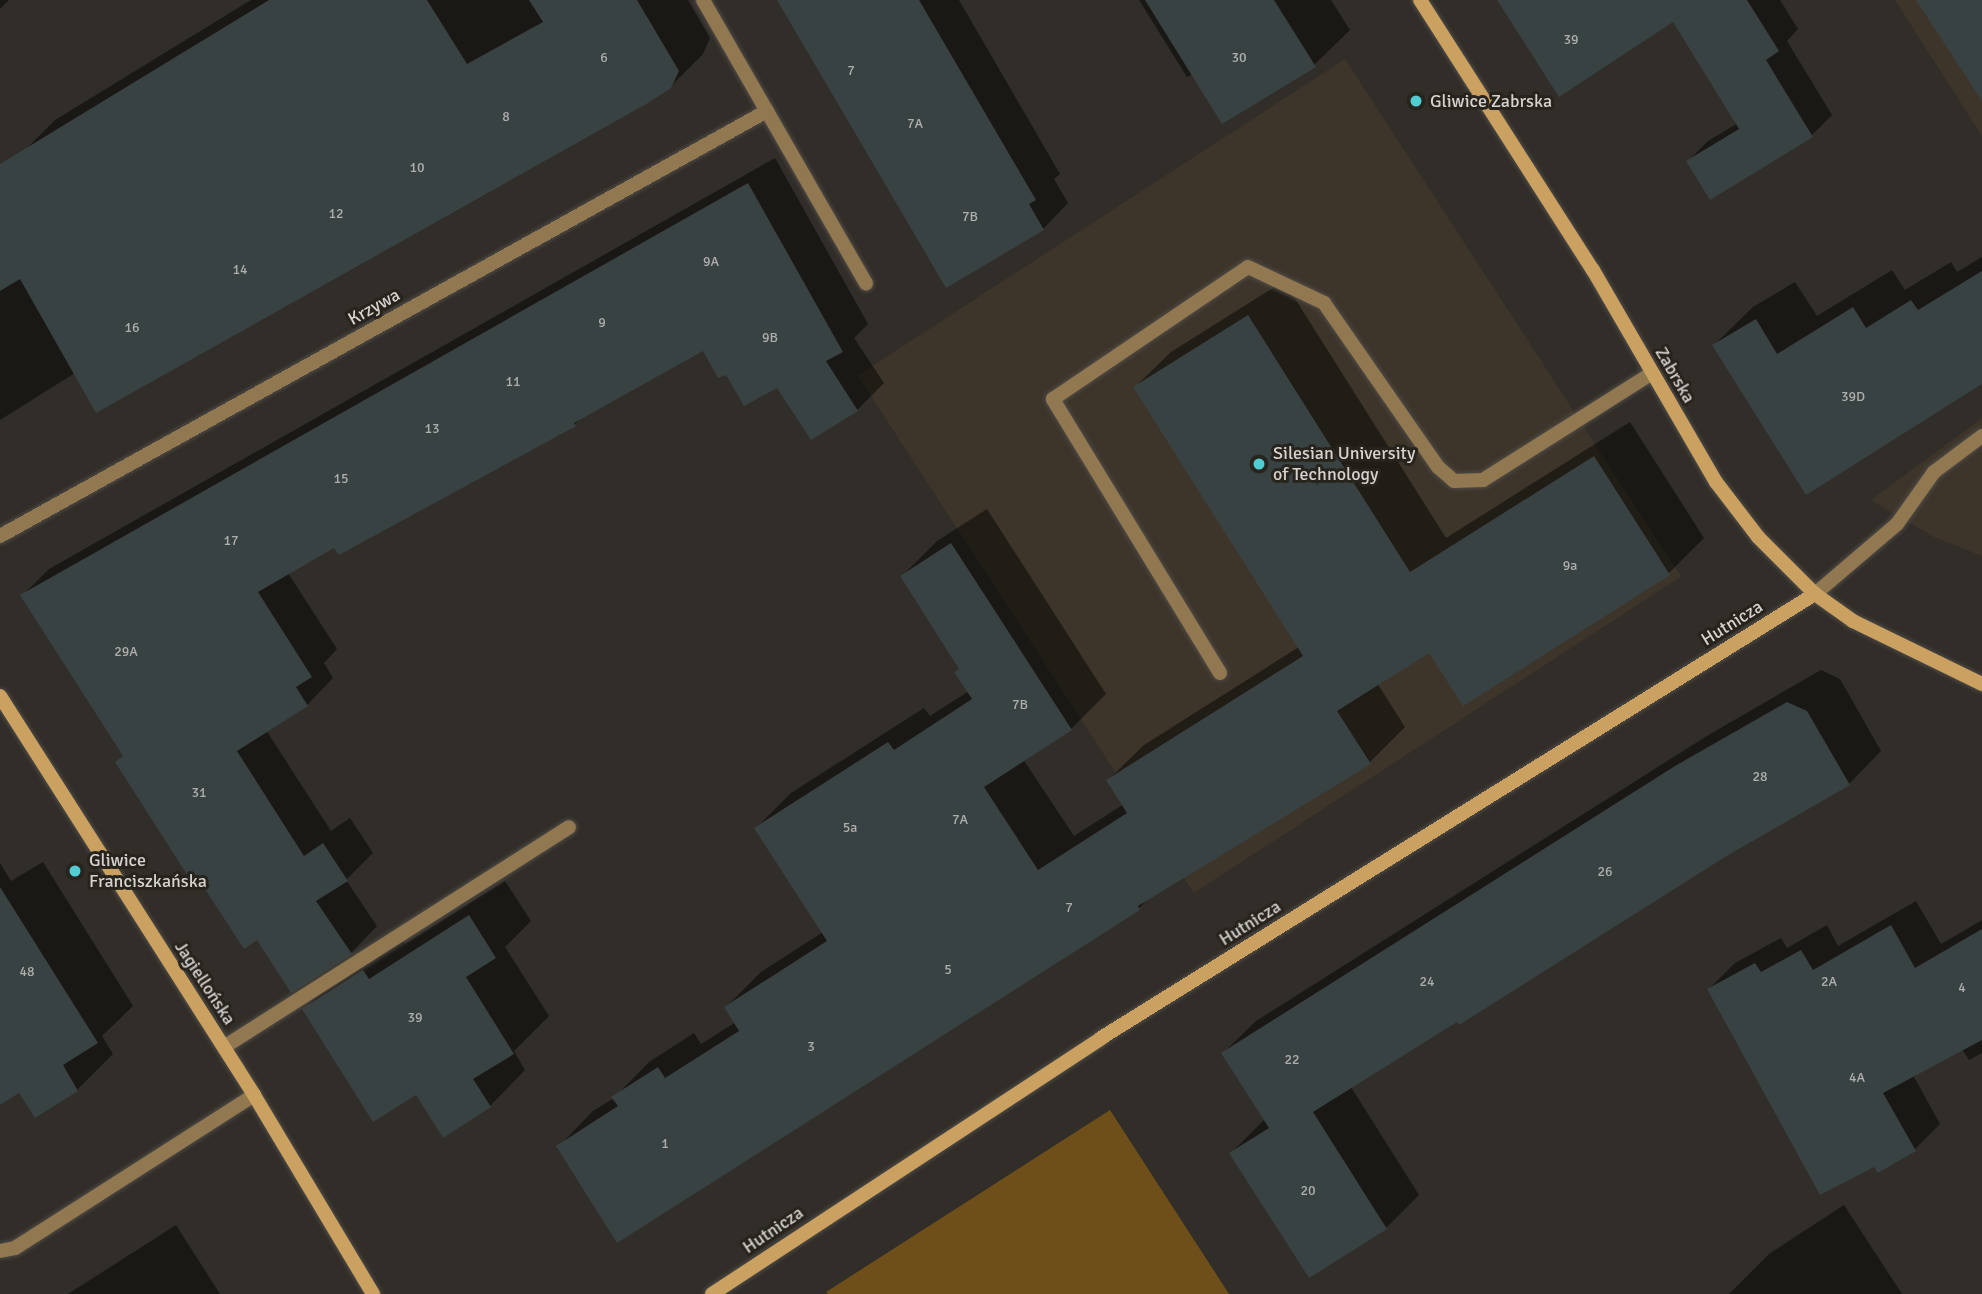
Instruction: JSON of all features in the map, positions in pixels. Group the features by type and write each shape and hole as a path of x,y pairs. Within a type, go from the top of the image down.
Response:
{"street":[{"path":"703,0 866,283"},
{"name":"Zabrska","path":"1420,0 1593,270 1716,482 1758,537 1815,594 1853,621 1982,684"},
{"name":"Krzywa","path":"0,536 767,111"},
{"path":"1220,673 1054,399 1248,267 1324,303 1438,467 1454,481 1483,480 1651,373"},
{"path":"1815,594 1897,524 1934,472 1982,436"},
{"name":"Hutnicza","path":"712,1294 1101,1038 1815,594"},
{"name":"Jagiellońska","path":"0,696 254,1094 373,1294"},
{"path":"224,1047 569,827"},
{"path":"0,1251 15,1248 254,1094"}],"shaded area":[{"path":"1895,0 1982,0 1982,136"},
{"name":"Silesian University of Technology","path":"1345,59 1681,576 1194,893 858,375"},
{"path":"1982,418 1982,556 1932,536 1871,500"},
{"path":"1110,1110 1229,1294 826,1292"}],"building":[{"path":"269,0 427,0 467,64 543,22 529,0 637,0 679,71 671,88 648,103 96,413 20,279 0,291 0,164"},
{"path":"777,0 919,0 1036,200 1029,204 1044,230 946,288"},
{"path":"1145,0 1274,0 1316,67 1222,124"},
{"path":"1497,0 1747,0 1779,51 1766,60 1813,137 1710,200 1686,161 1739,129 1673,22 1559,97"},
{"path":"1916,0 1982,0 1982,101"},
{"path":"748,183 843,352 826,361 858,411 811,440 777,388 744,406 726,375 718,378 703,351 574,423 576,426 339,555 334,548 258,592 312,677 296,687 308,706 237,751 304,856 323,843 348,881 316,901 352,954 291,993 257,940 244,949 199,880 193,884 115,762 123,756 20,595"},
{"path":"1982,271 1982,384 1806,495 1712,345 1756,319 1777,354 1853,307 1866,328 1911,300 1918,310"},
{"path":"1248,315 1410,572 1594,456 1670,575 1463,706 1429,653 1337,711 1371,764 1138,906 1140,910 617,1243 556,1146 618,1106 611,1097 658,1067 665,1078 739,1031 724,1007 827,941 754,828 888,742 894,750 972,699 954,672 959,669 900,576 951,543 1072,730 984,787 1038,870 1127,813 1106,780 1303,656 1133,387"},
{"path":"1787,702 1807,711 1850,785 1725,857 1459,1025 1457,1022 1313,1112 1387,1229 1309,1278 1229,1153 1269,1128 1221,1053 1675,766"},
{"path":"0,887 98,1043 63,1065 78,1091 35,1118 19,1093 0,1105"},
{"path":"469,915 496,958 466,977 514,1054 473,1079 491,1107 443,1138 416,1095 373,1122 302,1009 363,970 369,979"},
{"path":"1891,925 1915,968 1982,929 1982,1040 1883,1093 1916,1151 1878,1173 1874,1167 1820,1195 1707,989 1755,963 1761,972 1801,950 1813,970"}],"place":[{"name":"Gliwice Zabrska","path":"1416,101"},
{"name":"Silesian University of Technology","path":"1259,464"},
{"name":"Gliwice Franciszkańska","path":"75,871"}]}
